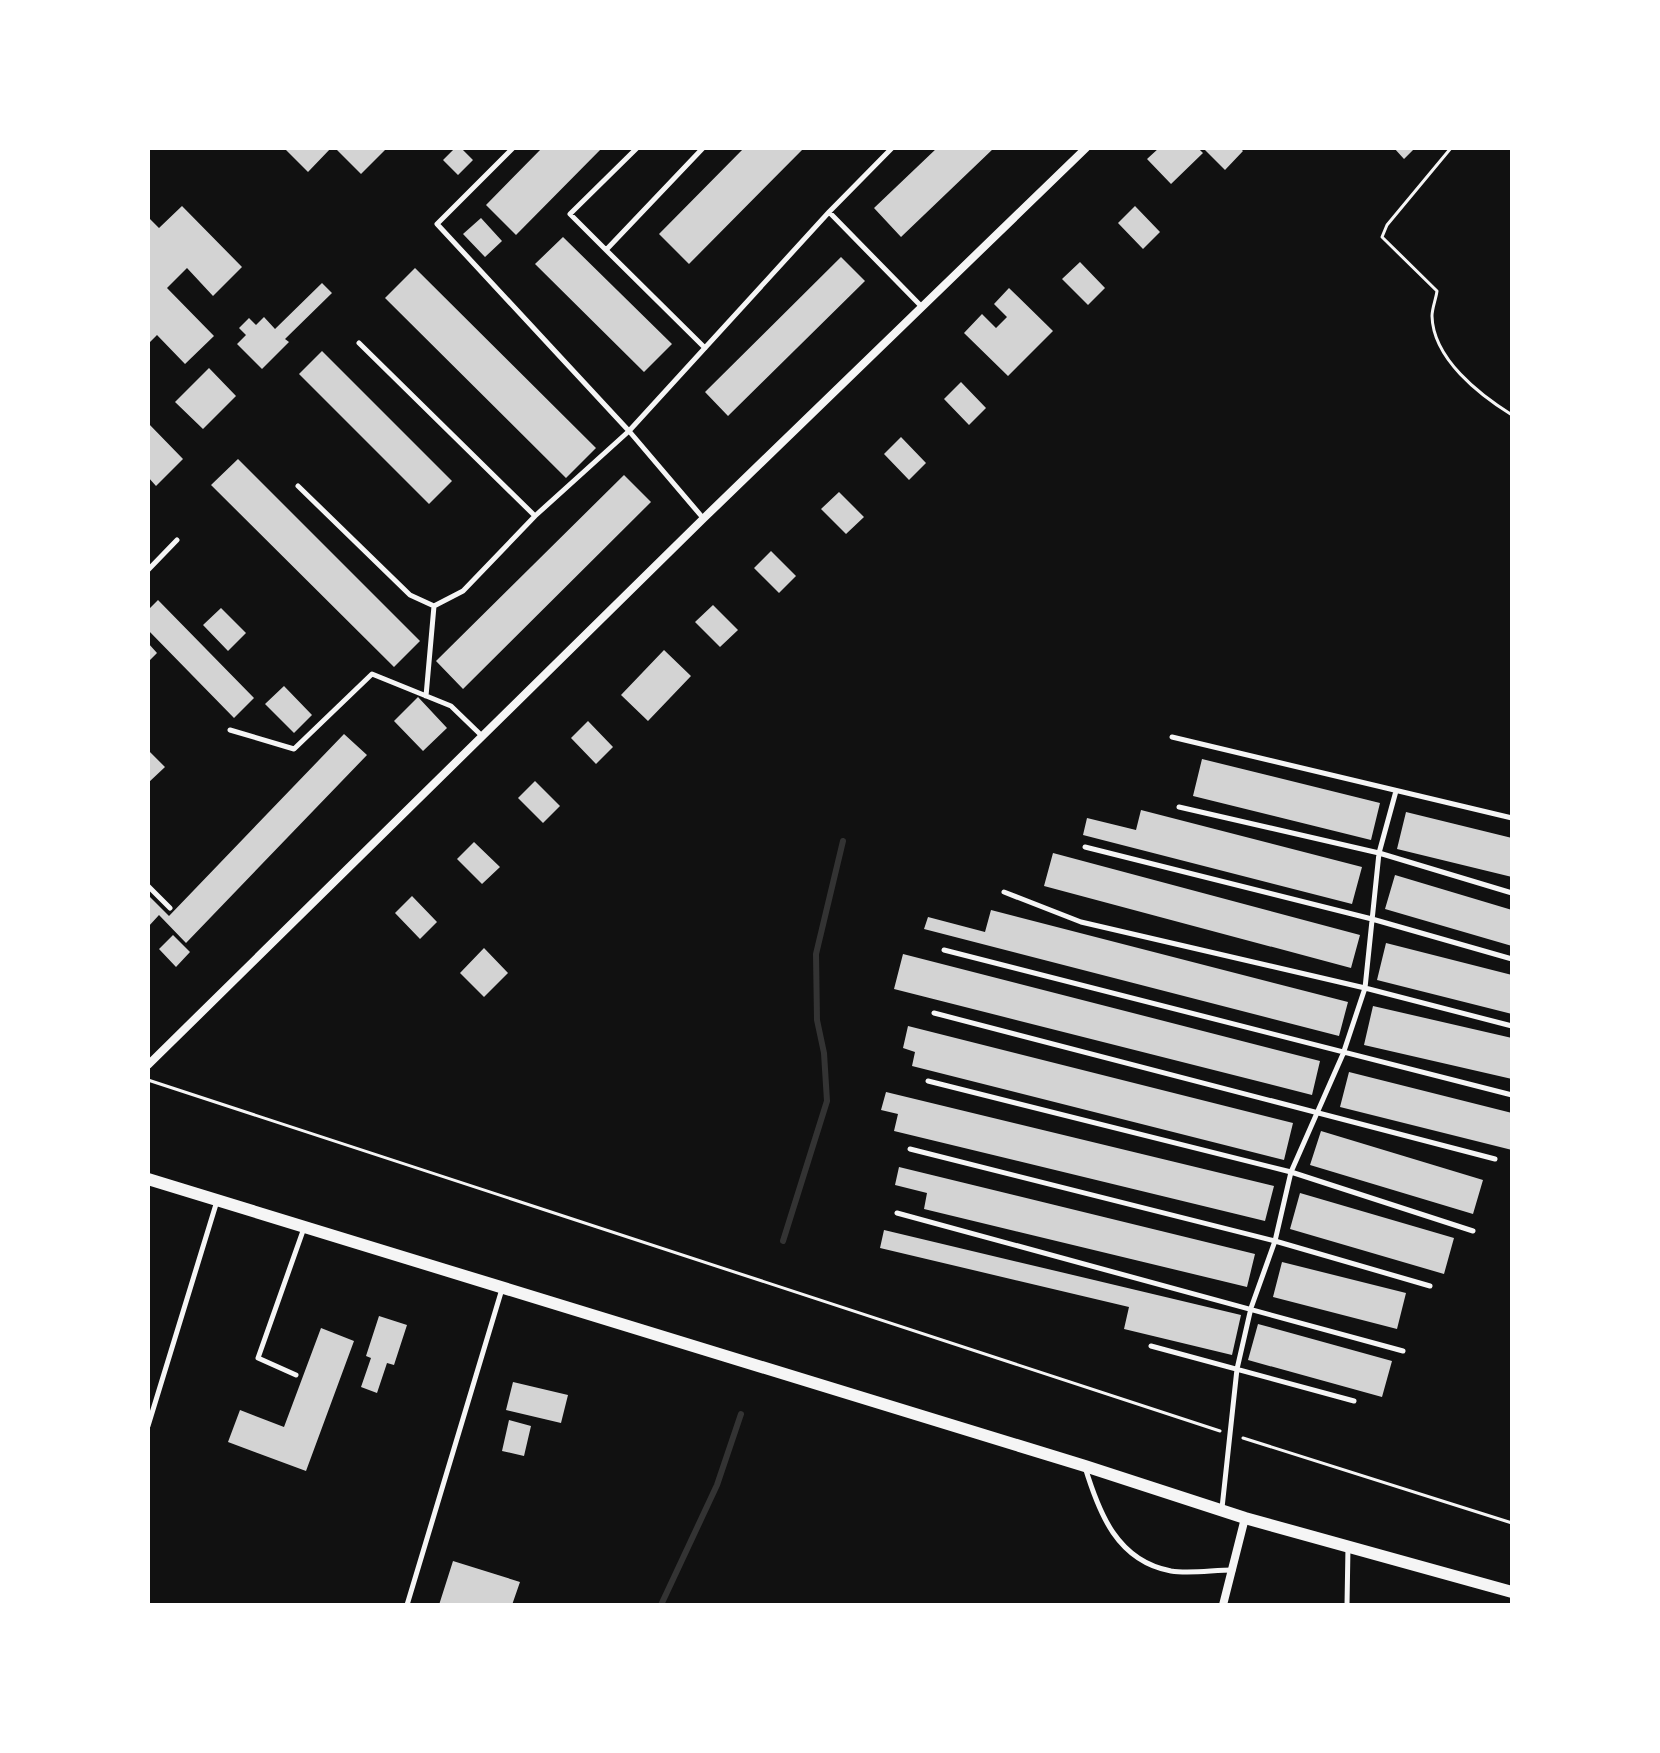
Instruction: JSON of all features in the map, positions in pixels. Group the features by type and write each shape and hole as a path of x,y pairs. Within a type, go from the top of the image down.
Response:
{"street":[{"path":"148,1065 704,518 1086,148"},
{"path":"148,1179 1085,1466 1245,1518 1512,1592"},
{"path":"1223,1605 1245,1518"}],"lane":[{"path":"513,148 437,224 629,431 704,518"},
{"path":"637,148 570,214 705,348"},
{"path":"606,250 703,148"},
{"path":"434,606 463,591 535,516 629,431 829,212 892,148"},
{"path":"829,212 923,308"},
{"path":"359,343 535,516"},
{"path":"298,486 410,595 434,606"},
{"path":"148,570 177,540"},
{"path":"426,696 434,606"},
{"path":"230,730 294,749 372,674 451,706 483,737"},
{"path":"1172,737 1512,818"},
{"path":"1222,1511 1237,1369 1251,1308 1275,1241 1291,1172 1343,1054 1365,988 1379,853 1396,791"},
{"path":"1179,807 1379,853 1512,893"},
{"path":"1085,847 1372,919 1512,959"},
{"path":"148,886 170,908"},
{"path":"1004,892 1081,922 1365,988 1512,1026"},
{"path":"944,950 1512,1095"},
{"path":"934,1013 1495,1159"},
{"path":"928,1081 1291,1172 1473,1231"},
{"path":"910,1149 1275,1241 1430,1286"},
{"path":"148,1426 217,1200"},
{"path":"897,1213 1403,1351"},
{"path":"296,1375 258,1358 305,1227"},
{"path":"407,1605 503,1288"},
{"path":"1151,1346 1354,1401"},
{"path":"1085,1466 1098,1510 1111,1530 1135,1556 1152,1566 1174,1571 1233,1570"},
{"path":"1347,1605 1348,1547"}],"path":[{"path":"1451,148 1387,225 1382,237 1437,291 1432,316 1437,338 1459,374 1482,396 1512,415"},
{"path":"148,1080 1230,1434 1512,1523"}],"building":[{"path":"284,148 331,148 308,172"},
{"path":"335,148 387,148 361,174"},
{"path":"455,148 461,148 473,160 458,175 443,160"},
{"path":"542,148 602,148 516,235 486,205"},
{"path":"744,148 804,148 689,264 659,234"},
{"path":"937,148 994,148 901,237 874,208"},
{"path":"1159,148 1198,148 1203,153 1171,184 1147,159"},
{"path":"1203,148 1240,148 1243,151 1225,170"},
{"path":"1394,148 1415,148 1404,159"},
{"path":"182,206 242,267 213,296 187,268 167,288 214,336 185,364 157,335 148,344 148,217 159,228"},
{"path":"1135,206 1160,232 1143,249 1118,223"},
{"path":"481,218 502,241 485,257 463,234"},
{"path":"563,237 672,344 644,372 535,264"},
{"path":"841,257 865,281 728,416 705,392"},
{"path":"1080,262 1105,288 1088,305 1062,279"},
{"path":"415,268 596,448 566,478 385,298"},
{"path":"322,283 332,293 285,339 289,342 262,369 237,344 246,335 239,328 249,318 256,325 264,317 275,329"},
{"path":"1009,288 1053,331 1008,376 964,333 982,314 996,328 1007,317 994,304"},
{"path":"322,351 452,481 429,504 299,374"},
{"path":"209,368 236,396 203,429 175,402"},
{"path":"961,382 986,408 969,425 944,399"},
{"path":"148,423 183,459 156,486 148,477"},
{"path":"901,437 926,463 909,480 884,454"},
{"path":"238,459 420,641 394,667 211,485"},
{"path":"624,475 651,502 463,689 436,661"},
{"path":"839,492 864,517 846,534 821,509"},
{"path":"771,551 796,576 779,593 754,568"},
{"path":"158,600 254,698 234,718 148,630 148,610"},
{"path":"713,605 738,630 720,647 695,622"},
{"path":"221,608 246,633 228,651 203,625"},
{"path":"148,643 157,653 148,662"},
{"path":"664,650 691,676 648,721 621,695"},
{"path":"284,686 312,715 294,733 265,704"},
{"path":"418,697 447,728 423,751 394,721"},
{"path":"588,721 613,747 596,764 571,738"},
{"path":"344,734 367,755 186,943 159,915 148,927 148,895 169,916"},
{"path":"148,750 165,767 148,783"},
{"path":"1202,759 1380,803 1371,840 1193,796"},
{"path":"535,781 560,806 543,823 518,798"},
{"path":"1141,810 1362,867 1352,904 1083,835 1087,818 1136,830"},
{"path":"1406,812 1512,838 1512,877 1397,849"},
{"path":"474,842 500,867 482,884 457,859"},
{"path":"1053,853 1360,935 1351,968 1044,886"},
{"path":"1395,875 1512,910 1512,946 1385,909"},
{"path":"412,896 437,922 420,939 395,913"},
{"path":"991,910 1348,1002 1339,1036 924,929 928,917 985,932"},
{"path":"173,935 190,952 176,967 159,949"},
{"path":"1386,943 1512,975 1512,1014 1377,980"},
{"path":"484,948 508,973 484,997 460,973"},
{"path":"903,954 1320,1061 1312,1095 894,989"},
{"path":"1373,1006 1512,1038 1512,1079 1364,1045"},
{"path":"908,1026 1293,1123 1284,1160 912,1066 915,1052 903,1048"},
{"path":"1349,1072 1512,1113 1512,1150 1340,1107"},
{"path":"886,1092 1274,1186 1265,1221 894,1131 898,1114 881,1110"},
{"path":"1321,1131 1483,1180 1473,1214 1310,1165"},
{"path":"899,1167 1255,1254 1247,1287 924,1209 927,1193 895,1185"},
{"path":"1300,1193 1454,1238 1444,1274 1290,1229"},
{"path":"884,1230 1241,1315 1232,1355 1124,1329 1129,1307 880,1248"},
{"path":"1282,1262 1406,1293 1397,1329 1273,1297"},
{"path":"379,1316 407,1325 394,1365 387,1363 377,1393 361,1387 371,1358 366,1356"},
{"path":"1258,1324 1392,1361 1382,1397 1248,1360"},
{"path":"321,1328 354,1341 306,1471 228,1442 240,1410 284,1427"},
{"path":"513,1382 568,1395 561,1423 506,1410"},
{"path":"509,1420 531,1426 524,1456 502,1451"},
{"path":"453,1561 520,1582 512,1605 439,1605"}],"waterway":[{"path":"783,1241 827,1101 824,1053 817,1020 816,954 843,841"},
{"path":"661,1605 717,1485 741,1414"}]}
